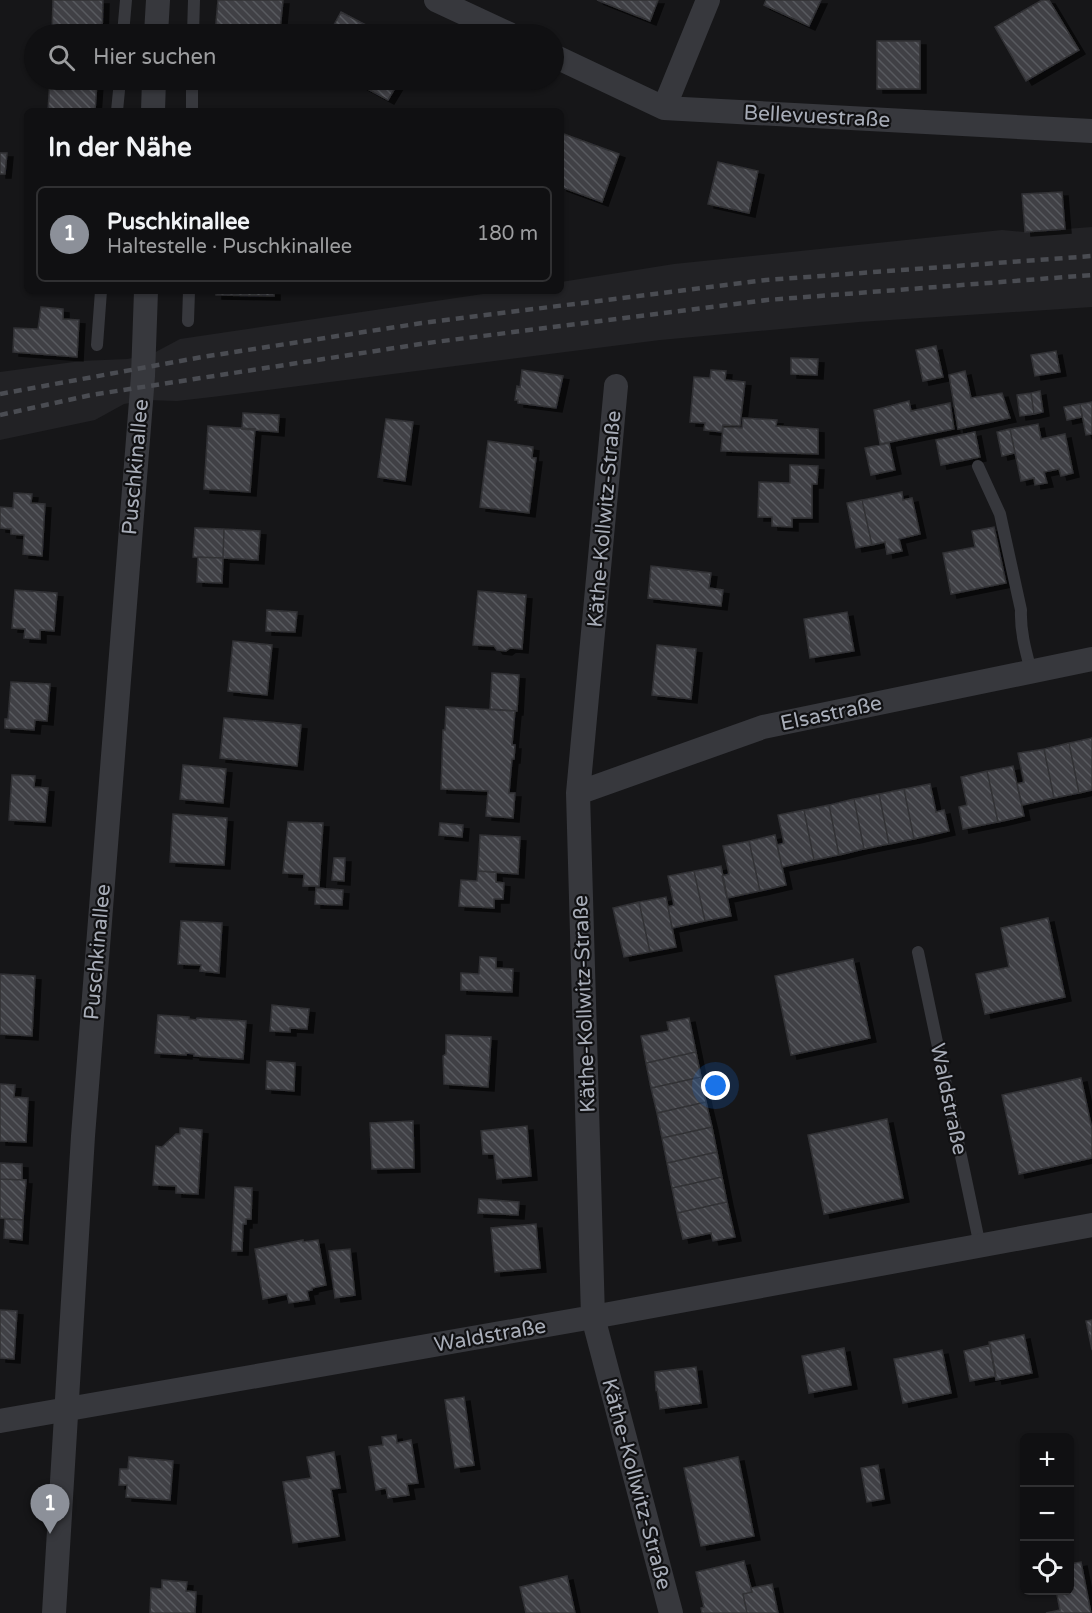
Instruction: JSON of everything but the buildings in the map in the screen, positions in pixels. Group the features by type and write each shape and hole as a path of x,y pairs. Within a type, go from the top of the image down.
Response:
{"street":[{"path":"157,24 158,0"},
{"path":"436,0 487,24"},
{"path":"664,108 708,0"},
{"name":"Bellevuestraße","path":"564,61 664,108 1092,131"},
{"path":"153,108 154,90"},
{"name":"Puschkinallee","path":"54,1613 68,1409 82,1136 143,376 146,294"},
{"name":"Käthe-Kollwitz-Straße","path":"616,386 578,794 593,1317 671,1613"},
{"name":"Elsastraße","path":"578,794 764,727 1092,659"},
{"name":"Waldstraße","path":"0,1421 593,1317 1092,1225"}],"lane":[{"path":"124,24 126,0"},
{"path":"193,24 194,0"},
{"path":"117,108 119,90"},
{"path":"192,90 192,108"},
{"path":"97,345 101,294"},
{"path":"188,321 189,294"},
{"path":"978,466 1000,514 1021,610 1023,637 1031,671"},
{"name":"Waldstraße","path":"918,951 980,1246"}],"shaded area":[{"path":"1092,227 1092,307 859,322 660,340 212,397 177,401 147,400 124,404 95,420 0,440 0,372 81,361 127,359 150,355 180,339 483,294 564,294 564,282 674,264 1002,230 1025,232"}],"railway":[{"path":"0,394 202,357 422,323 766,280 1092,256"},
{"path":"0,415 91,395 427,343 767,300 1092,275"}],"place":[{"name":"Puschkinallee","path":"50,1534"}]}
